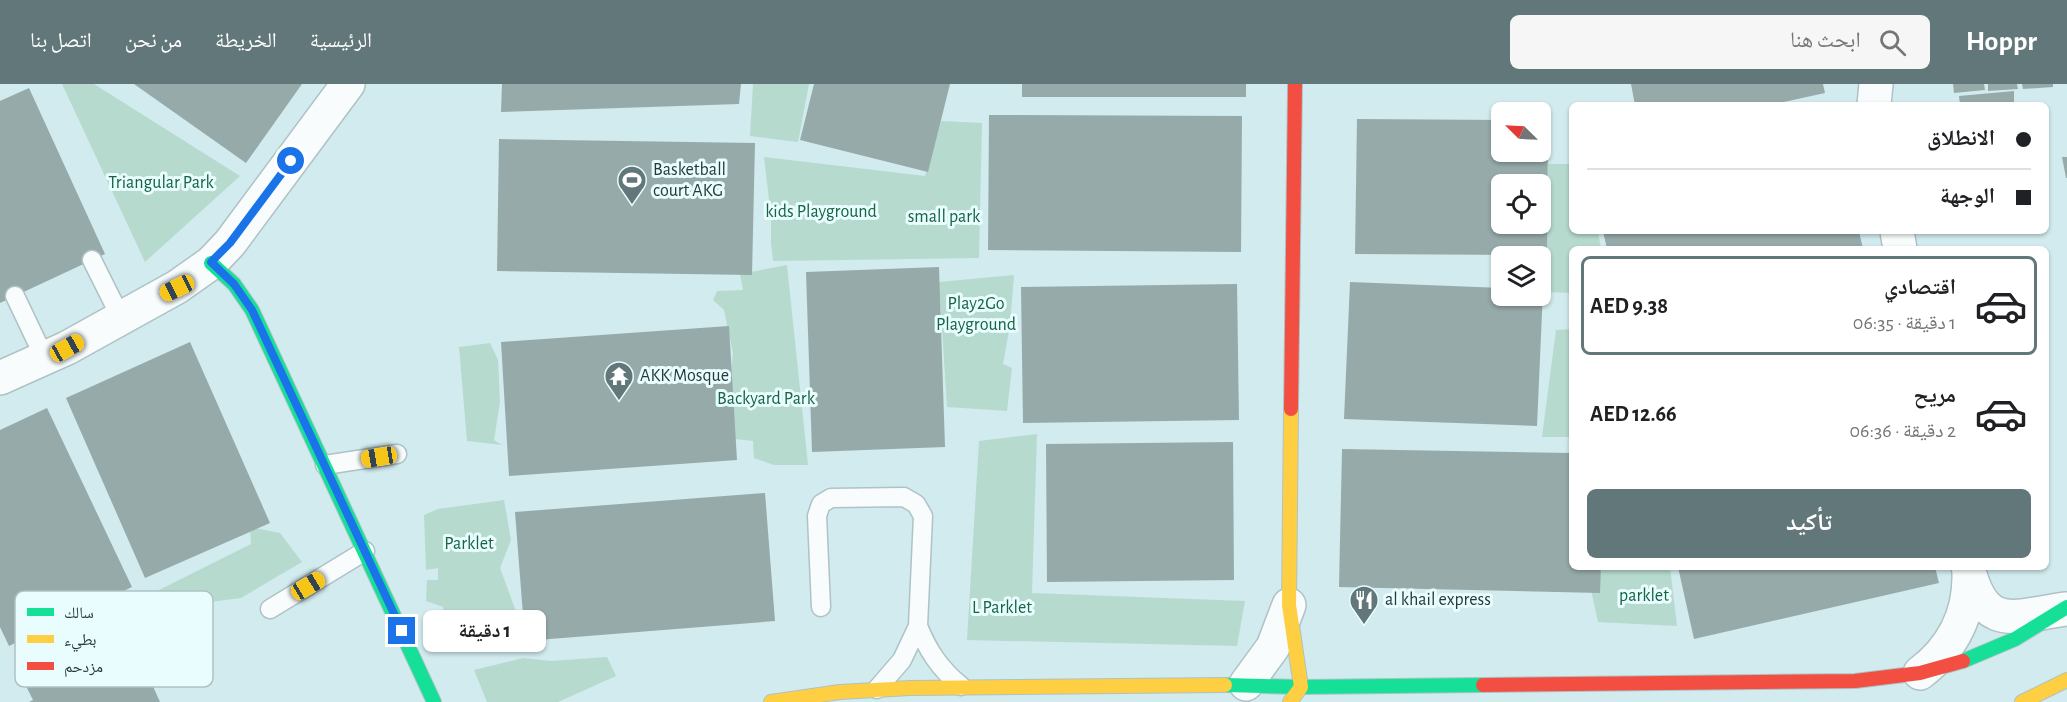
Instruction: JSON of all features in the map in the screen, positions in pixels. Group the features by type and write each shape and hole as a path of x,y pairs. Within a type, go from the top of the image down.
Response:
{"street":[{"path":"0,378 45,359 177,288 211,262 230,243 348,84"},
{"path":"1290,702 1301,687 1290,606 1295,84"},
{"path":"1874,102 1876,84"},
{"path":"211,262 234,284 252,310 434,702"},
{"path":"1969,570 1982,604 2002,616 2013,617 2066,608"},
{"path":"1920,673 1945,650 1962,621 1968,596 1969,570"},
{"path":"1246,684 1272,647 1290,606"},
{"path":"771,702 878,689 963,687 1246,684 1301,687 1856,681 1920,673 1951,665 2029,632 2066,608"},
{"path":"2022,702 2067,680"}],"lane":[{"path":"92,260 121,318"},
{"path":"15,296 45,359"},
{"path":"325,465 397,454"},
{"path":"821,607 817,516 821,504 831,498 904,497 916,504 923,516 918,626 902,660 878,689"},
{"path":"270,609 365,551"},
{"path":"918,626 935,660 963,687"}],"green space":[{"name":"Triangular Park","path":"62,84 94,84 240,176 145,262"},
{"path":"753,84 809,84 798,142 750,136"},
{"path":"941,121 982,123 979,258 773,261 771,217 764,157 925,176"},
{"path":"1548,164 1569,164 1569,234 1598,234 1600,246 1569,246 1569,293 1551,292 1551,246 1545,246 1545,234 1551,234 1551,174 1548,174"},
{"name":"Backyard Park","path":"787,265 808,465 774,465 754,458 753,441 735,439 730,385 733,353 724,310 713,300 717,291 743,290 740,274"},
{"name":"Play2Go Playground","path":"1014,275 1010,325 1003,364 1012,368 1007,411 947,407 939,282"},
{"path":"1569,329 1569,437 1542,437 1556,330"},
{"path":"490,343 498,360 500,402 494,440 502,445 467,441 459,347"},
{"name":"L Parklet","path":"1037,434 1032,593 1245,601 1237,646 967,640 979,441"},
{"name":"Parklet","path":"504,500 511,540 500,568 517,614 517,643 447,641 443,607 426,601 427,580 438,580 438,568 426,570 424,515 438,509"},
{"path":"250,527 280,533 302,562 241,598 213,602 213,591 157,591 251,544"},
{"name":"parklet","path":"1601,570 1670,570 1677,626 1598,622 1590,585 1599,583"},
{"path":"607,657 616,676 558,702 487,702 474,670 523,658 551,661"}],"building":[{"path":"134,84 302,84 246,163"},
{"path":"502,84 741,84 739,104 501,112"},
{"path":"814,84 950,84 928,172 800,140"},
{"path":"1022,84 1246,84 1246,97 1022,97"},
{"path":"1631,84 1823,84 1825,93 1784,102 1634,102"},
{"path":"1953,84 1984,84 1985,90 1954,93"},
{"path":"1988,84 2017,84 2018,89 1988,91"},
{"path":"2022,84 2053,84 2053,87 2023,89"},
{"path":"29,88 105,254 0,303 0,101"},
{"path":"2014,91 2014,102 1960,102 1959,96"},
{"path":"989,115 1242,116 1241,252 988,250"},
{"path":"1357,119 1491,120 1491,162 1548,162 1548,174 1491,174 1491,234 1547,234 1547,246 1491,246 1491,255 1355,254"},
{"name":"Basketball court AKG","path":"499,139 755,143 752,275 497,271"},
{"path":"2062,157 2067,157 2067,178 2066,178"},
{"path":"1604,234 1860,234 1862,246 1606,246"},
{"path":"939,267 945,447 812,452 806,272"},
{"path":"1350,282 1491,288 1491,306 1542,306 1537,426 1344,419"},
{"path":"1237,284 1239,420 1023,423 1021,287"},
{"name":"AKK Mosque","path":"729,326 737,460 509,476 501,342"},
{"path":"190,342 270,523 145,578 66,398"},
{"path":"47,408 132,587 124,591 15,591 15,643 9,646 0,627 0,430"},
{"path":"1233,442 1234,580 1047,582 1046,444"},
{"path":"1342,449 1569,453 1569,570 1601,570 1600,593 1339,587"},
{"path":"765,493 775,621 525,641 515,512"},
{"path":"1679,570 1936,570 1939,583 1694,639"},
{"path":"26,687 153,687 160,702 29,702 33,700"}],"traffic: fast":[{"path":"211,263 234,284 252,310 434,702"},
{"path":"1963,661 2015,639 2067,607"},
{"path":"1225,685 1301,687 1483,685"}],"traffic: slow":[{"path":"1290,702 1301,687 1289,605 1291,409"},
{"path":"2022,702 2067,680"},
{"path":"771,702 840,692 910,688 1225,685"}],"traffic: jam":[{"path":"1291,409 1295,84"},
{"path":"1483,685 1855,681 1920,673 1963,661"}],"place":[{"name":"Basketball court AKG","path":"632,206"},
{"name":"AKK Mosque","path":"619,402"},
{"name":"al khail express","path":"1364,626"}],"route":[{"path":"291,161 230,243 211,262 234,284 252,310 402,631"}],"park label":[{"name":"kids Playground","path":"821,212"},
{"name":"small park","path":"944,217"}]}
